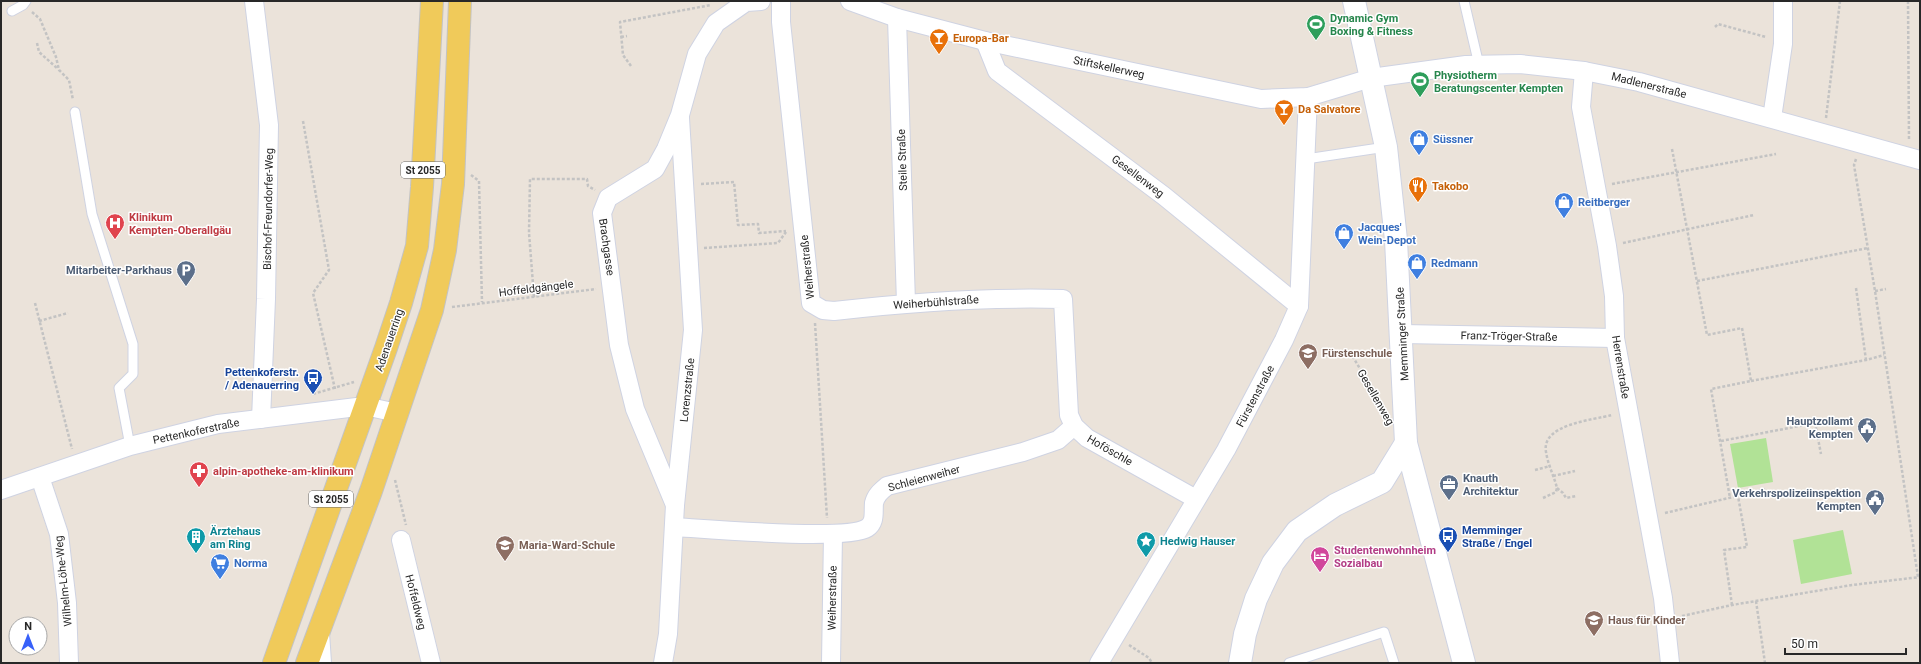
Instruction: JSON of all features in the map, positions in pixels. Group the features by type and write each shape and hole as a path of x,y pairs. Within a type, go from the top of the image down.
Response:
{"main road":[{"name":"Adenauerring","path":"274,663 401,303 417,246 422,187 432,1"},
{"name":"St 2055","path":"307,663 371,491 432,310 445,250 453,184 460,1"}],"street":[{"name":"Bischof-Freundorfer-Weg","path":"254,1 269,125 262,418"},
{"path":"608,198 655,169 680,115 697,54 716,23 746,2 761,1"},
{"name":"Weiherstraße","path":"781,1 781,22 795,231 811,303"},
{"name":"Stiftskellerweg","path":"850,1 897,18 985,42 1261,99 1308,97 1371,78"},
{"name":"Memminger Straße","path":"1354,1 1386,147 1396,240 1402,334 1406,443 1464,663"},
{"path":"1772,118 1783,44 1783,1"},
{"name":"Steile Straße","path":"897,18 906,303"},
{"name":"Gesellenweg","path":"985,42 997,71 1164,196 1299,306"},
{"name":"Madlenerstraße","path":"1371,78 1479,65 1520,64 1584,71 1639,82 1914,158"},
{"name":"Herrenstraße","path":"1584,71 1581,107 1607,246 1614,296 1615,338 1647,518 1663,598 1670,663"},
{"name":"Fürstenstraße","path":"1099,663 1244,417 1284,340 1299,306 1308,97"},
{"name":"Lorenzstraße","path":"663,663 668,634 675,505 693,330 680,115"},
{"name":"Brachgasse","path":"608,198 602,213 619,345 635,409 675,505"},
{"name":"Weiherbühlstraße","path":"811,303 823,310 834,311 906,303 977,299 1063,299 1069,415 1074,426"},
{"name":"Franz-Tröger-Straße","path":"1402,334 1615,338"},
{"name":"Pettenkoferstraße","path":"1,490 76,463 130,446 204,427 262,418 365,406 397,413"},
{"name":"Hoföschle","path":"1074,426 1087,438 1196,499"},
{"name":"Schleienweiher","path":"675,527 830,534 862,531 869,526 874,519 874,502 879,493 887,486 1023,452 1058,440 1074,426"},
{"path":"1240,663 1245,634 1256,599 1273,563 1297,531 1335,505 1382,482 1406,443"},
{"name":"Wilhelm-Löhe-Weg","path":"40,477 59,534 67,603 70,663"},
{"path":"1382,482 1397,484 1411,490 1421,503"},
{"name":"Weiherstraße","path":"830,534 831,663"},
{"name":"Hoffeldweg","path":"401,540 431,663"},
{"path":"320,629 322,663"}],"lane":[{"path":"1464,1 1479,65"},
{"path":"12,11 25,3"},
{"path":"75,112 92,214 133,344 133,374 119,388 130,446"},
{"path":"1306,159 1386,147"},
{"path":"1289,663 1384,632 1394,663"}],"path":[{"path":"1824,133 1840,1"},
{"path":"1908,1 1914,158"},
{"path":"25,3 40,19 56,57 59,70"},
{"path":"630,66 623,55 620,22 717,4"},
{"path":"1715,27 1718,24 1758,33 1783,44"},
{"path":"621,37 627,36"},
{"path":"37,42 39,52 69,80 75,112"},
{"path":"303,121 329,270 313,293 339,409"},
{"path":"1665,620 1732,605 1852,585 1919,577 1854,165 1860,143"},
{"path":"1672,149 1708,335 1742,328 1751,381"},
{"path":"1596,188 1776,154"},
{"path":"534,297 530,233 530,179 587,179 588,186 608,198"},
{"path":"479,180 482,302"},
{"path":"684,184 734,182 738,225 758,224 759,234 795,231"},
{"path":"1607,246 1754,215"},
{"path":"688,249 778,243 795,231"},
{"path":"1697,281 1868,248"},
{"name":"Hoffeldgängele","path":"462,305 612,286"},
{"path":"1856,288 1866,360"},
{"path":"1875,291 1886,289"},
{"path":"35,303 76,463"},
{"name":"Weiherstraße","path":"811,303 814,320 830,534"},
{"path":"39,321 68,313"},
{"name":"Gesellenweg","path":"1350,352 1387,416"},
{"path":"1730,498 1711,389 1866,360 1884,355"},
{"path":"312,394 355,381 359,377"},
{"path":"1544,498 1556,492 1546,451 1548,438 1557,429 1628,411"},
{"path":"1720,441 1815,423 1821,454"},
{"path":"1535,470 1550,466"},
{"path":"1553,476 1575,471"},
{"path":"394,476 407,529 401,540"},
{"path":"1556,488 1563,493 1566,498 1576,496"},
{"path":"1647,518 1767,490"},
{"path":"1732,605 1724,550 1747,546 1738,496"},
{"path":"1756,601 1765,663"},
{"path":"1136,649 1149,658 1152,663"}],"green space":[{"path":"1766,438 1773,482 1738,488 1730,444"},
{"path":"1843,530 1852,574 1801,584 1793,540"}],"place":[{"name":"Dynamic Gym Boxing & Fitness","path":"1316,41"},
{"name":"Europa-Bar","path":"939,55"},
{"name":"Physiotherm Beratungscenter Kempten","path":"1420,98"},
{"name":"Da Salvatore","path":"1284,126"},
{"name":"Süssner","path":"1419,156"},
{"name":"Takobo","path":"1418,203"},
{"name":"Reitberger","path":"1564,219"},
{"name":"Klinikum Kempten-Oberallgäu","path":"115,240"},
{"name":"Jacques' Wein-Depot","path":"1344,250"},
{"name":"Redmann","path":"1417,280"},
{"name":"Mitarbeiter-Parkhaus","path":"186,287"},
{"name":"Fürstenschule","path":"1308,370"},
{"name":"Pettenkoferstr. / Adenauerring","path":"313,395"},
{"name":"Hauptzollamt Kempten","path":"1867,444"},
{"name":"alpin-apotheke-am-klinikum","path":"199,488"},
{"name":"Knauth Architektur","path":"1449,501"},
{"name":"Verkehrspolizeiinspektion Kempten","path":"1875,516"},
{"name":"Memminger Straße / Engel","path":"1448,553"},
{"name":"Ärztehaus am Ring","path":"196,554"},
{"name":"Hedwig Hauser","path":"1146,558"},
{"name":"Maria-Ward-Schule","path":"505,562"},
{"name":"Studentenwohnheim Sozialbau","path":"1320,573"},
{"name":"Norma","path":"220,580"},
{"name":"Haus für Kinder","path":"1594,637"}]}
